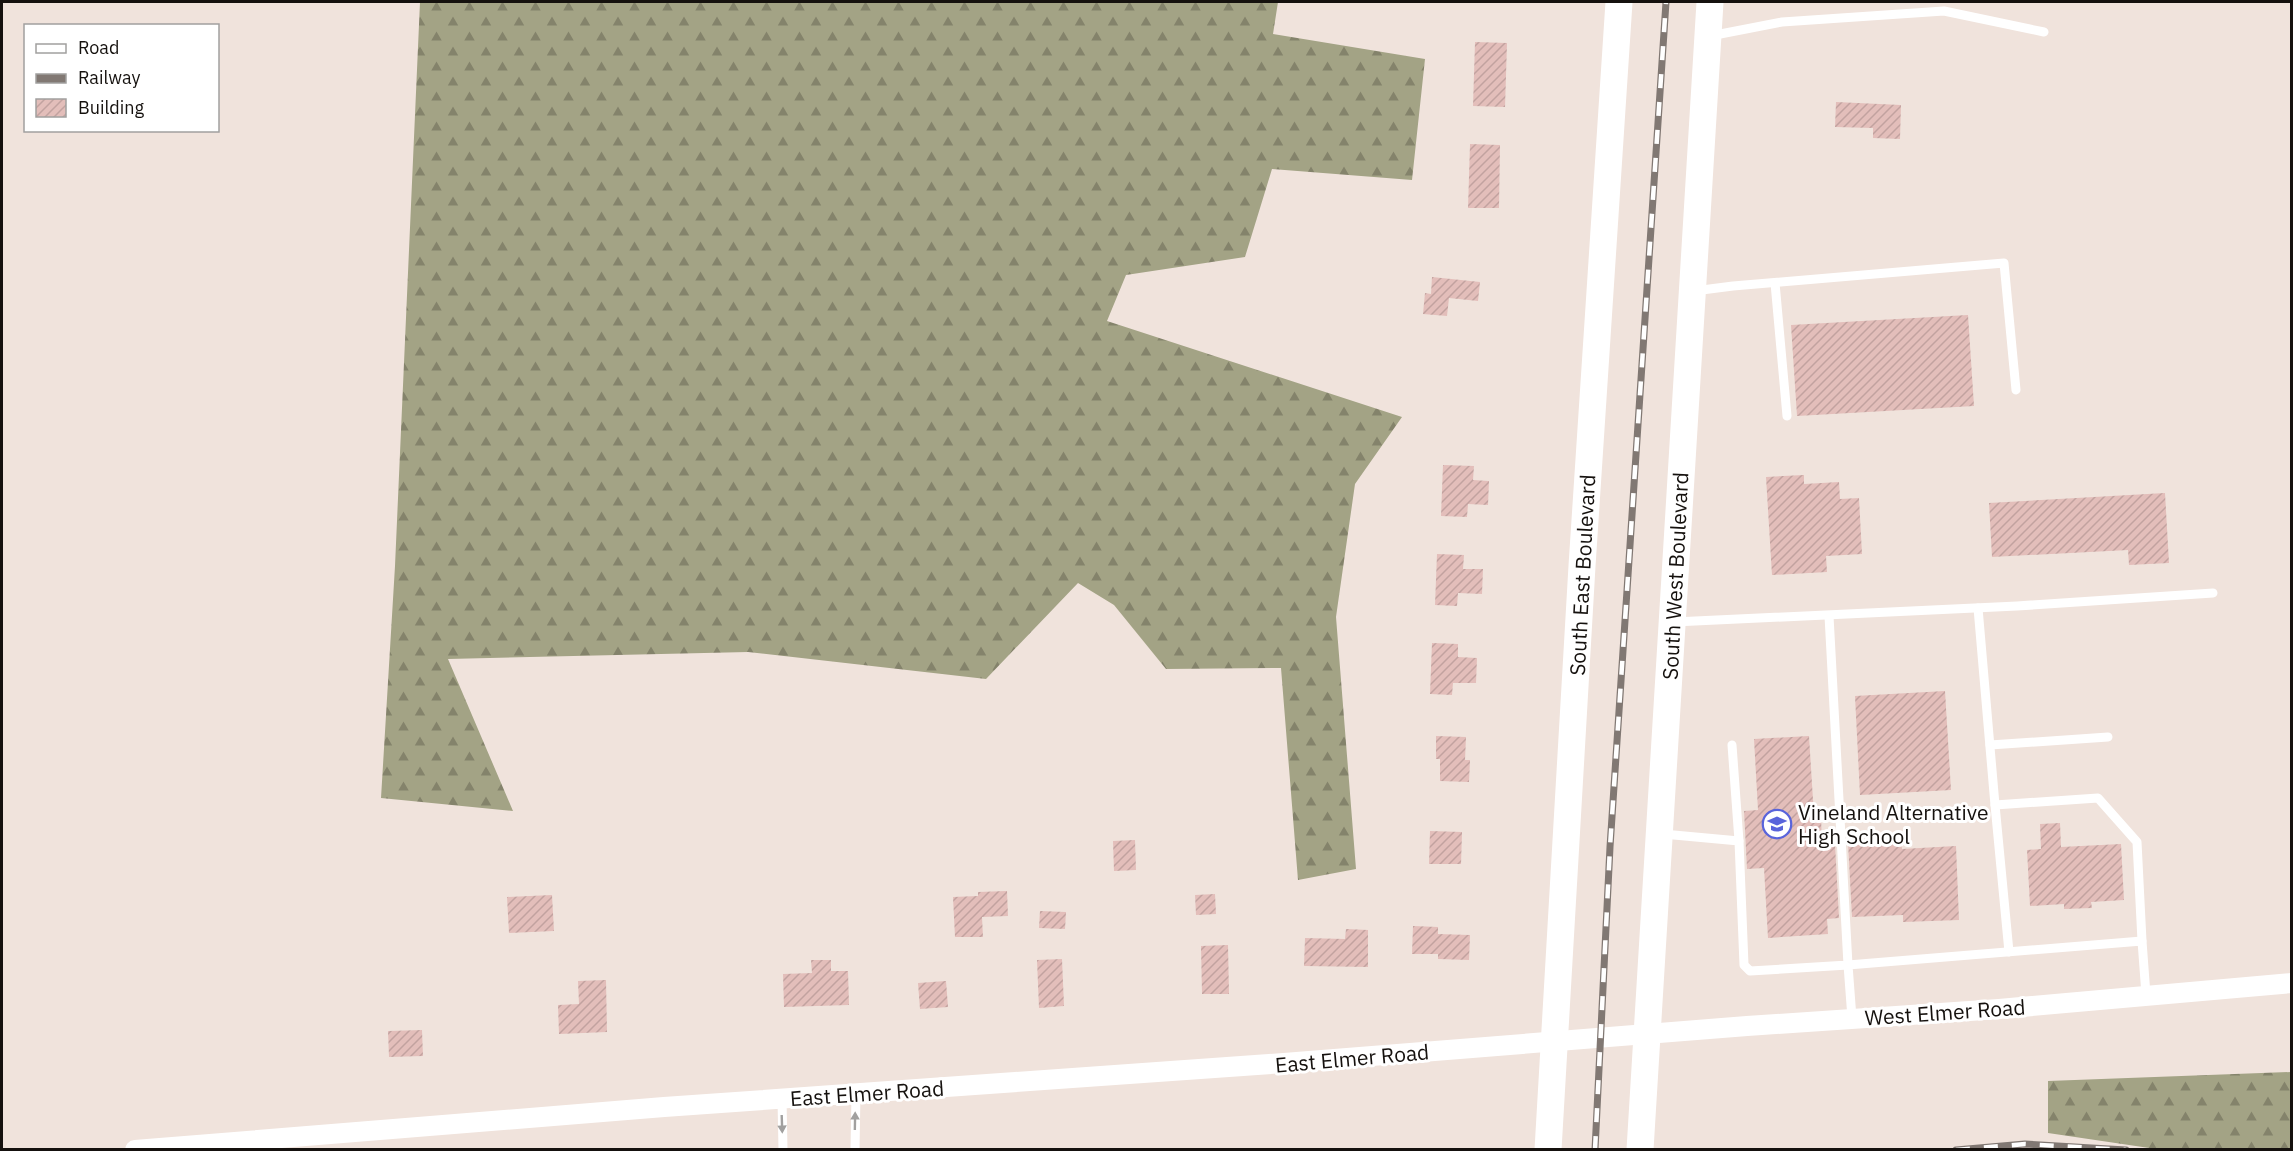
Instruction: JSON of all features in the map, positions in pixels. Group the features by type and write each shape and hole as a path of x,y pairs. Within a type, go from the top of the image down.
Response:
{"main road":[{"name":"South East Boulevard","path":"1548,1149 1582,566 1619,2"},
{"name":"South West Boulevard","path":"1640,1149 1710,2"}],"street":[{"name":"West Elmer Road","path":"1599,1038 1999,1009 2292,982"},
{"name":"East Elmer Road","path":"135,1149 1599,1038"}],"lane":[{"path":"1708,36 1782,21 1944,11 2044,32"},
{"path":"1692,292 2004,263 2016,390"},
{"path":"1775,283 1787,416"},
{"path":"1672,622 1829,616 2213,593"},
{"path":"1978,608 2008,952"},
{"path":"1829,616 1852,1018"},
{"path":"1990,745 2108,737"},
{"path":"1732,745 1739,840 1744,965 1750,971 2142,940"},
{"path":"1995,806 2098,798 2137,842 2146,995"},
{"path":"1659,834 1739,840"},
{"path":"855,1149 856,1094"},
{"path":"782,1099 783,1149"}],"green space":[{"path":"420,2 1278,2 1273,34 1425,59 1412,180 1272,169 1245,257 1126,275 1107,321 1402,417 1355,484 1336,617 1356,869 1298,880 1281,668 1166,669 1114,605 1078,583 986,679 748,652 448,659 513,811 381,798 395,566"},
{"path":"2291,1072 2291,1149 2156,1149 2048,1133 2048,1081"}],"building":[{"path":"1475,42 1507,43 1505,107 1473,106"},
{"path":"1836,102 1901,105 1900,139 1873,138 1873,128 1835,127"},
{"path":"1470,144 1500,145 1499,208 1468,208"},
{"path":"1432,277 1480,282 1478,301 1449,298 1447,316 1423,314 1425,293 1431,294"},
{"path":"1968,315 1974,406 1797,416 1791,325"},
{"path":"1443,465 1474,466 1473,480 1489,481 1488,505 1468,504 1467,517 1441,516"},
{"path":"1804,475 1804,484 1839,482 1840,499 1859,498 1862,554 1826,556 1827,572 1772,575 1766,477"},
{"path":"2165,493 2169,563 2129,565 2128,550 1992,557 1989,503"},
{"path":"1437,554 1464,555 1463,569 1483,569 1482,594 1458,593 1457,606 1435,605"},
{"path":"1432,643 1458,644 1458,657 1477,658 1476,683 1453,683 1452,695 1430,694"},
{"path":"1945,691 1951,790 1860,795 1855,696"},
{"path":"1436,736 1466,737 1465,760 1470,760 1469,782 1440,781 1440,759 1436,759"},
{"path":"1809,736 1814,816 1821,816 1822,845 1835,844 1839,918 1827,919 1828,934 1768,938 1764,868 1747,869 1744,811 1758,810 1754,739"},
{"path":"2060,823 2061,847 2121,844 2124,900 2091,902 2092,908 2064,909 2064,904 2030,906 2027,850 2041,849 2040,824"},
{"path":"1430,831 1462,832 1461,864 1429,864"},
{"path":"1135,840 1136,870 1114,871 1113,841"},
{"path":"1901,841 1902,849 1956,846 1959,920 1903,922 1903,915 1852,917 1848,843"},
{"path":"1007,891 1008,916 982,917 983,937 955,937 953,897 978,896 978,892"},
{"path":"1215,894 1216,914 1196,915 1195,895"},
{"path":"552,895 554,931 509,933 507,897"},
{"path":"1040,911 1066,912 1065,929 1039,928"},
{"path":"1413,926 1438,927 1438,934 1470,935 1469,960 1438,959 1438,954 1412,954"},
{"path":"1346,929 1368,930 1368,967 1304,966 1305,938 1345,939"},
{"path":"1228,945 1229,994 1202,994 1201,946"},
{"path":"1062,959 1064,1006 1039,1008 1037,960"},
{"path":"811,960 831,960 831,971 848,971 849,1005 784,1007 783,974 812,973"},
{"path":"606,980 607,1032 559,1034 558,1005 579,1004 578,981"},
{"path":"946,981 948,1007 920,1009 918,983"},
{"path":"422,1030 423,1056 389,1057 388,1031"}],"railway":[{"path":"1595,1150 1610,847 1666,2"},
{"path":"1956,1150 2025,1144 2126,1150"}],"place":[{"name":"Vineland Alternative High School","path":"1777,824"}]}
